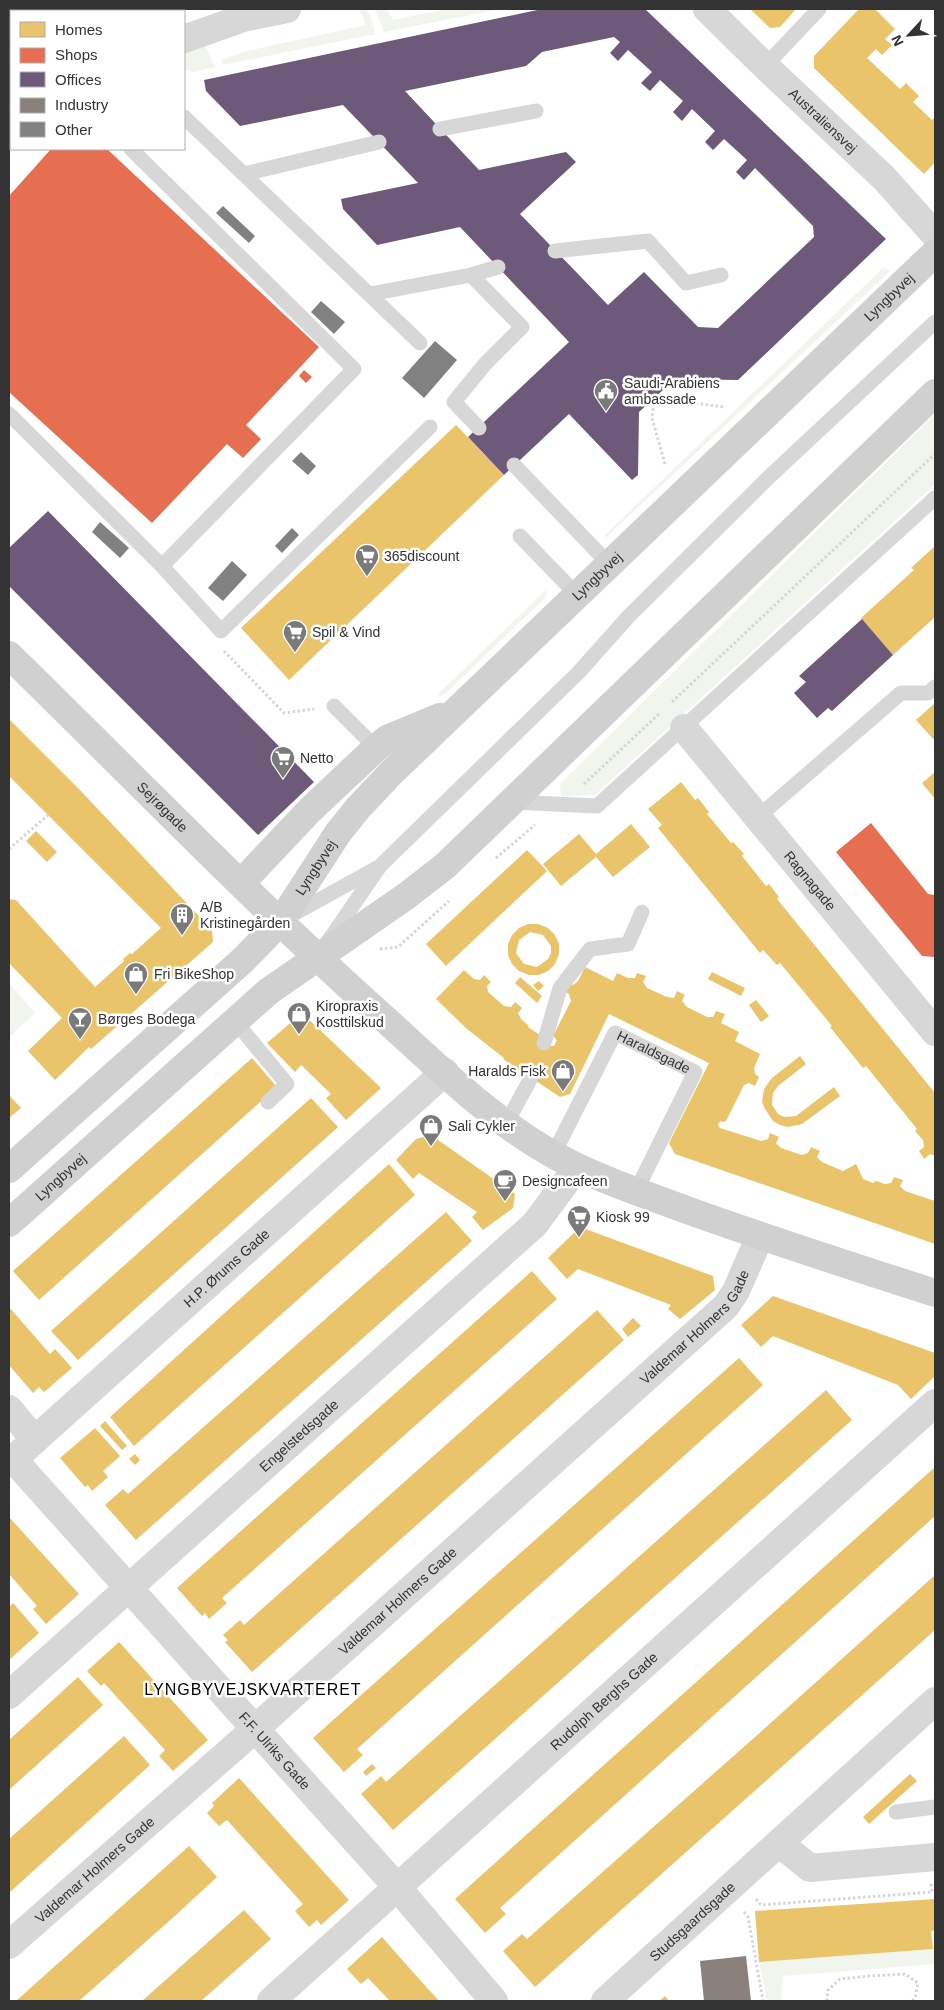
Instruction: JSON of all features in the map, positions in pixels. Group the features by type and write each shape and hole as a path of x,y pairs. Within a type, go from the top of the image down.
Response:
{"street":[{"path":"185,39 242,13 288,9"},
{"name":"Australiensvej","path":"707,9 884,178 929,228"},
{"name":"Lyngbyvej","path":"9,1169 243,960 280,921 338,833 358,808 391,773 935,253"},
{"name":"Lyngbyvej","path":"9,1224 269,991 405,897 445,866 935,393"},
{"name":"Sejrøgade","path":"9,655 241,884 318,957"},
{"path":"241,884 310,810 387,739 455,711"},
{"name":"Ragnagade","path":"684,728 932,1022"},
{"path":"318,957 445,1072 506,1124 553,1155 636,1191 760,1236 935,1293"},
{"name":"H.P. Ørums Gade","path":"11,1461 445,1072"},
{"name":"Engelstedsgade","path":"9,1695 535,1224 578,1167"},
{"name":"Valdemar Holmers Gade","path":"9,1945 255,1728 726,1306 736,1291 760,1236"},
{"name":"Rudolph Berghs Gade","path":"271,2001 935,1403"},
{"path":"9,1409 35,1440"},
{"name":"F.F. Ulriks Gade","path":"11,1461 255,1728 397,1887 494,2001"},
{"name":"Studsgaardsgade","path":"605,2001 935,1701"},
{"path":"778,1843 810,1868 933,1870"}],"lane":[{"path":"765,66 819,9"},
{"path":"440,130 536,110"},
{"path":"185,118 420,343"},
{"path":"244,174 380,142"},
{"path":"132,150 354,369 162,566"},
{"path":"555,251 648,241 686,283 721,275"},
{"path":"370,294 471,275 498,267"},
{"path":"471,275 522,327 485,364 454,402 479,428"},
{"name":"Lyngbyvej","path":"318,957 380,866 579,672 628,617 770,478 935,322"},
{"path":"9,414 162,566 221,631 430,427"},
{"path":"514,465 609,564"},
{"path":"512,802 597,806 935,498"},
{"path":"520,536 577,594"},
{"path":"758,817 901,693 928,693 935,687"},
{"path":"334,706 376,748"},
{"name":"Lyngbyvej","path":"280,921 380,866"},
{"path":"544,1043 560,988 590,949 628,944 642,912"},
{"path":"235,1021 287,1084 268,1102"},
{"name":"Haraldsgade","path":"553,1155 615,1033 695,1072 636,1191"},
{"path":"506,1124 531,1078"},
{"path":"896,1812 935,1807"}],"path":[{"path":"665,464 652,418 654,398 725,407"},
{"path":"670,704 935,454"},
{"path":"221,631 222,649 284,713 334,706"},
{"path":"563,805 663,710"},
{"path":"9,849 48,815"},
{"path":"761,1905 932,1892 933,1870"},
{"path":"740,1906 748,1917 763,2001"},
{"path":"827,2001 828,1990 840,1979 905,1974 918,1984 915,1998 912,2001"}],"shaded area":[{"path":"359,9 366,9 373,22 375,34 223,65 221,60 243,52 366,25"},
{"path":"375,9 386,9 393,20 447,9 501,9 384,32"},
{"path":"204,43 215,67 193,72 185,69 185,52"},
{"path":"884,267 889,270 888,273 604,539 605,535"},
{"path":"935,414 935,484 595,795 561,796 560,784"},
{"path":"546,590 547,594 544,599 445,694 440,696 438,694 440,692"},
{"path":"9,983 35,1013 9,1037"},
{"path":"935,1930 935,1964 783,1976 781,2001 767,2001 759,1962 932,1949 931,1931"}],"building: Homes":[{"path":"9,9 117,9 10,10 9,31"},
{"path":"750,9 796,9 780,27 770,28"},
{"path":"859,9 875,9 895,29 885,39 892,45 882,55 876,49 867,58 900,89 906,83 919,96 913,102 932,120 935,117 935,162 924,174 814,68 814,56"},
{"path":"456,425 504,475 289,680 241,628"},
{"path":"935,546 935,617 893,655 861,618 914,570 911,568"},
{"path":"935,703 935,741 916,720"},
{"name":"A/B Kristinegården","path":"9,719 78,788 212,930 213,942 91,1049 89,1047 55,1080 28,1051 62,1018 9,963 9,899 16,900 95,987 124,961 123,959 130,953 132,954 161,928 9,776"},
{"path":"935,772 935,799 922,783"},
{"path":"681,782 695,800 698,798 709,812 707,814 731,843 733,842 744,854 742,856 766,886 769,884 779,897 777,899 935,1093 935,1156 930,1154 924,1159 919,1151 924,1147 923,1140 915,1131 917,1129 866,1066 863,1068 830,1027 832,1026 780,963 777,965 763,950 760,953 658,828 662,825 648,809"},
{"path":"631,824 650,847 613,877 596,857 561,886 543,864 579,834 596,854"},
{"path":"36,831 57,852 47,862 26,841"},
{"path":"527,850 547,871 446,966 426,944"},
{"path":"528,924 538,924 548,928 555,935 559,944 559,954 555,964 548,971 539,975 529,975 519,971 512,964 508,955 508,944 512,935 519,928","holes":["530,932 543,935 551,946 551,953 548,959 537,967 524,964 516,953 519,940"]},
{"path":"585,967 613,981 617,973 628,978 635,978 637,973 646,976 643,982 647,988 674,998 677,991 685,995 682,1001 687,1007 707,1017 713,1017 716,1011 725,1014 721,1023 739,1032 735,1041 760,1054 754,1068 755,1074 759,1077 755,1086 749,1083 744,1085 726,1121 720,1121 718,1125 720,1128 761,1141 768,1139 770,1133 779,1137 776,1143 781,1148 802,1155 808,1153 811,1147 820,1151 817,1157 822,1162 843,1171 856,1164 863,1179 873,1183 876,1181 885,1184 891,1183 894,1177 903,1180 900,1186 905,1191 935,1201 935,1244 675,1154 669,1143 709,1063 609,1014 570,1094 560,1097 503,1059 467,1029 436,999 464,970 474,979 480,980 484,975 491,982 487,986 488,992 504,1006 511,1007 515,1002 522,1008 518,1013 528,1027 541,1036 549,1046 554,1046 557,1040 553,1036 571,1001 569,994 563,991 568,983 573,985 578,981"},
{"path":"712,972 745,988 741,996 708,979"},
{"path":"520,977 542,996 537,1003 515,983"},
{"path":"539,981 544,986 538,991 533,985"},
{"path":"756,1000 769,1016 761,1022 749,1005"},
{"path":"302,1013 381,1088 346,1120 326,1098 331,1094 301,1065 295,1072 267,1043"},
{"path":"800,1056 806,1064 778,1086 773,1093 772,1105 778,1114 784,1117 796,1116 834,1087 840,1096 802,1124 788,1127 773,1121 765,1109 762,1102 764,1089 772,1078"},
{"path":"252,1058 277,1087 39,1300 13,1271"},
{"path":"9,1095 21,1108 9,1118"},
{"path":"311,1098 338,1127 78,1360 51,1331"},
{"path":"431,1135 515,1194 513,1208 483,1230 472,1217 477,1212 419,1173 413,1179 396,1160 416,1139"},
{"path":"389,1164 415,1195 134,1446 110,1417"},
{"path":"446,1212 472,1241 136,1540 105,1505 123,1489 128,1494"},
{"path":"580,1227 713,1276 715,1290 680,1319 668,1309 671,1305 578,1269 567,1279 548,1258"},
{"path":"532,1271 557,1299 222,1598 227,1603 209,1619 205,1613 202,1616 177,1588"},
{"path":"773,1296 935,1353 935,1376 911,1399 898,1385 773,1336 761,1347 741,1325"},
{"path":"9,1307 50,1354 55,1349 72,1368 44,1392 39,1387 33,1393 9,1365"},
{"path":"597,1310 624,1340 252,1672 225,1642 228,1640 223,1635 240,1620 244,1625"},
{"path":"633,1318 641,1326 628,1337 622,1329"},
{"path":"739,1358 763,1385 357,1749 363,1755 344,1772 313,1738"},
{"path":"826,1390 852,1420 393,1830 361,1794 381,1776 386,1782"},
{"path":"105,1421 127,1446 122,1450 100,1426"},
{"path":"95,1428 120,1456 103,1471 108,1477 92,1491 88,1485 85,1487 60,1458"},
{"path":"135,1454 140,1460 135,1465 129,1459"},
{"path":"935,1467 935,1516 500,1908 506,1914 485,1933 455,1899"},
{"path":"9,1517 79,1594 46,1624 33,1609 37,1606 9,1574"},
{"path":"935,1575 935,1630 535,1987 503,1951 522,1934 527,1939"},
{"path":"13,1603 39,1633 9,1660 9,1607"},
{"path":"119,1642 208,1740 173,1771 159,1756 165,1750 104,1683 101,1686 87,1671"},
{"path":"78,1677 103,1705 9,1790 9,1740"},
{"path":"124,1736 150,1765 9,1893 9,1839"},
{"path":"372,1764 376,1768 366,1776 363,1772"},
{"path":"910,1774 917,1781 869,1824 863,1817"},
{"path":"239,1778 349,1900 321,1925 317,1920 309,1927 295,1911 303,1904 227,1820 219,1826 207,1813 214,1806 212,1803"},
{"path":"189,1846 217,1877 177,1914 79,2001 16,2001"},
{"path":"935,1899 935,1930 931,1931 933,1949 759,1962 755,1911"},
{"path":"244,1910 271,1939 201,2001 142,2001"},
{"path":"382,1937 439,2001 390,2001 368,1978 361,1984 347,1969"},
{"path":"665,1996 669,2001 659,2001"}],"building: Shops":[{"path":"50,150 108,150 319,347 246,425 261,439 243,458 227,444 152,523 9,392 9,196"},
{"path":"304,370 312,377 306,383 299,376"},
{"path":"871,823 928,894 935,895 935,957 922,956 836,852"}],"building: Offices":[{"path":"542,9 645,9 886,239 738,380 675,379 639,412 638,475 632,480 569,414 504,475 468,437 569,342 460,227 377,245 343,209 341,199 418,183 343,105 240,126 206,91 204,80","holes":["614,37 620,42 610,53 618,61 628,50 652,72 641,83 650,91 660,80 683,101 673,112 682,121 692,109 715,131 705,142 713,150 724,139 747,160 736,172 744,180 755,168 813,226 814,237 718,328 698,327 644,272 608,305 520,214 576,162 566,152 479,170 405,91 526,66 542,52"]},
{"path":"48,511 314,782 258,835 9,586 9,548"},
{"path":"862,619 893,655 832,711 828,708 817,718 794,693 806,682 799,676"}],"building: Industry":[{"path":"746,1956 751,2001 704,2001 700,1961"}],"building: Other":[{"path":"223,206 255,236 249,243 216,213"},
{"path":"321,301 345,322 334,334 311,312"},
{"path":"435,341 457,360 424,398 402,378"},
{"path":"301,452 316,466 308,475 292,461"},
{"path":"100,522 129,548 120,558 92,532"},
{"path":"292,528 299,535 282,553 275,546"},
{"path":"232,561 247,575 223,601 208,588"}],"place":[{"name":"Saudi-Arabiens ambassade","path":"606,412"},
{"name":"365discount","path":"367,577"},
{"name":"Spil & Vind","path":"295,653"},
{"name":"Netto","path":"283,779"},
{"name":"A/B Kristinegården","path":"182,936"},
{"name":"Fri BikeShop","path":"136,995"},
{"name":"Kiropraxis Kosttilskud","path":"299,1035"},
{"name":"Børges Bodega","path":"80,1040"},
{"name":"Haralds Fisk","path":"563,1092"},
{"name":"Sali Cykler","path":"431,1147"},
{"name":"Designcafeen","path":"505,1202"},
{"name":"Kiosk 99","path":"579,1238"}],"district":[{"name":"LYNGBYVEJSKVARTERET","path":"253,1689"}]}
